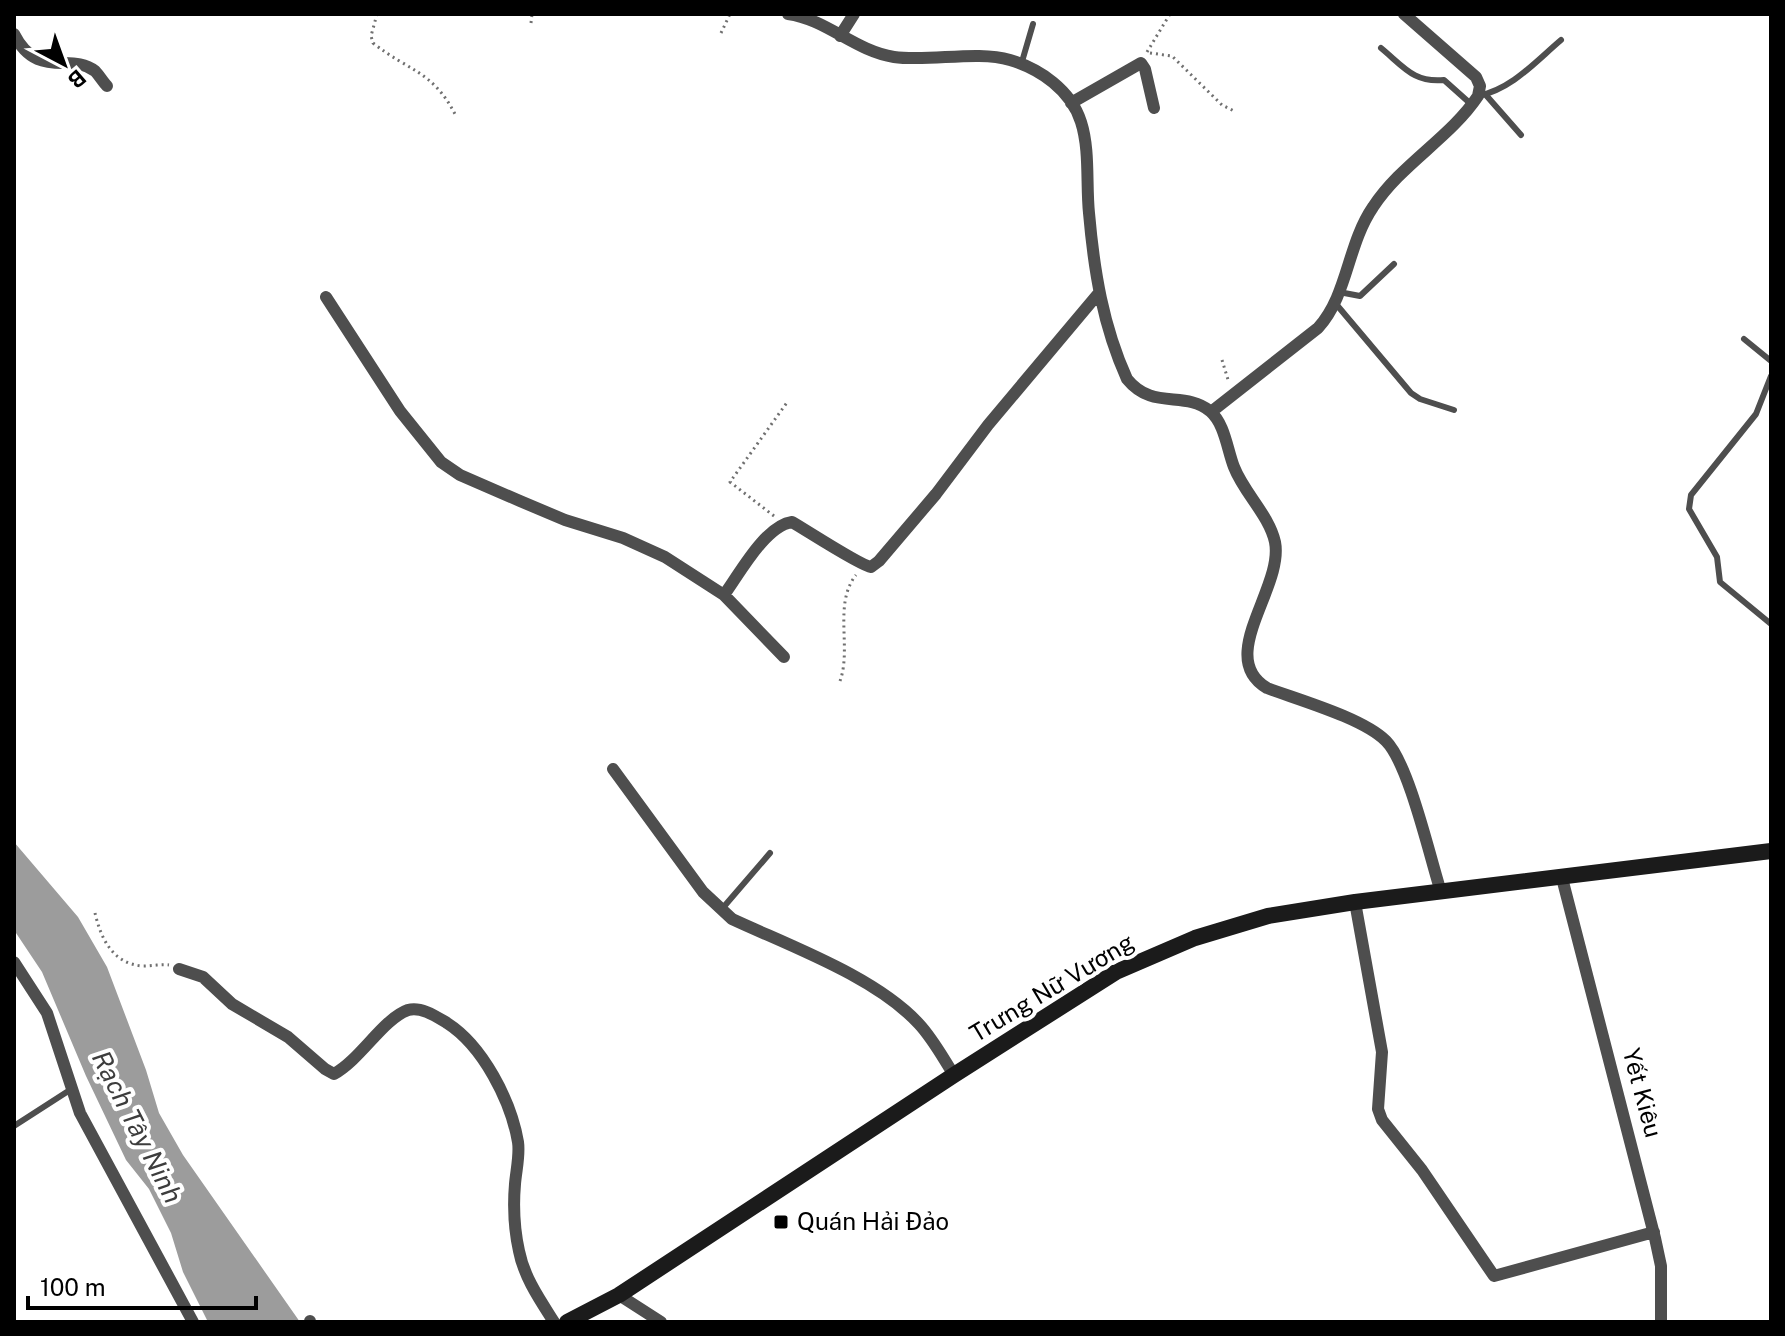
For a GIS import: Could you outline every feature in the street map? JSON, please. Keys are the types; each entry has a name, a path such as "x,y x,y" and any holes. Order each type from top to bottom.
{"main road":[{"name":"Trưng Nữ Vương","path":"567,1322 619,1295 1116,972 1195,938 1268,916 1355,902 1771,851"}],"street":[{"path":"788,14 810,20 866,49 896,57 1007,59 1036,70 1055,84 1071,103 1081,121 1084,142 1098,294 1127,379 1136,390 1150,397 1196,404 1211,412 1221,428 1239,478 1274,538 1277,554 1275,568 1249,641 1246,656 1248,670 1257,682 1267,688 1363,725 1386,741 1398,759 1412,796 1441,892"},
{"path":"840,36 854,14"},
{"path":"1211,412 1318,328 1337,298 1351,249 1373,206 1478,98 1480,86 1476,77 1404,14"},
{"path":"14,34 27,53 50,64 78,65 94,71 107,86"},
{"path":"1071,103 1141,63 1154,108"},
{"path":"724,595 763,541 783,523 792,522 841,549 863,566 871,567 897,543 988,425 1098,294"},
{"path":"326,297 400,411 441,462 460,475 531,506 623,538 665,557 724,595 784,657"},
{"path":"613,769 703,892 721,910 732,919 837,968 896,1003 920,1025 954,1075"},
{"name":"Yết Kiêu","path":"1562,878 1654,1232 1661,1266 1661,1322"},
{"path":"1355,902 1382,1052 1377,1098 1382,1120 1422,1170 1494,1276 1654,1232"},
{"path":"14,962 47,1013 80,1113 193,1322"},
{"path":"179,969 203,977 232,1004 288,1037 334,1074 410,1009 426,1011 449,1024 479,1051 501,1095 518,1144 514,1223 520,1256 532,1287 554,1322"},
{"path":"619,1295 661,1322"}],"lane":[{"path":"1021,65 1033,24"},
{"path":"1478,98 1507,86 1561,40"},
{"path":"1381,48 1416,77 1427,82 1444,80 1478,98 1521,135"},
{"path":"1337,298 1360,296 1394,264"},
{"path":"1337,298 1411,393 1454,410"},
{"path":"1744,339 1771,361"},
{"path":"1771,376 1756,414 1691,495 1689,509 1717,557 1720,582 1771,624"},
{"path":"721,910 770,853"},
{"path":"14,1126 73,1088"}],"path":[{"path":"377,14 371,36 373,43 430,79 445,95 455,114"},
{"path":"531,23 532,14"},
{"path":"721,33 730,14"},
{"path":"1170,14 1147,53 1172,56 1222,105 1234,111"},
{"path":"1222,360 1233,394"},
{"path":"783,523 735,489 730,482 788,401"},
{"path":"840,681 844,669 848,585 863,566"},
{"path":"95,913 99,932 110,951 124,962 144,966 158,963 179,969"}],"water":[{"name":"Rạch Tây Ninh","path":"14,842 78,917 107,967 159,1113 183,1155 300,1322 208,1322 183,1272 171,1233 149,1189 126,1160 86,1076 42,972 14,930"}],"place":[{"name":"Quán Hải Đảo","path":"781,1222"}]}
